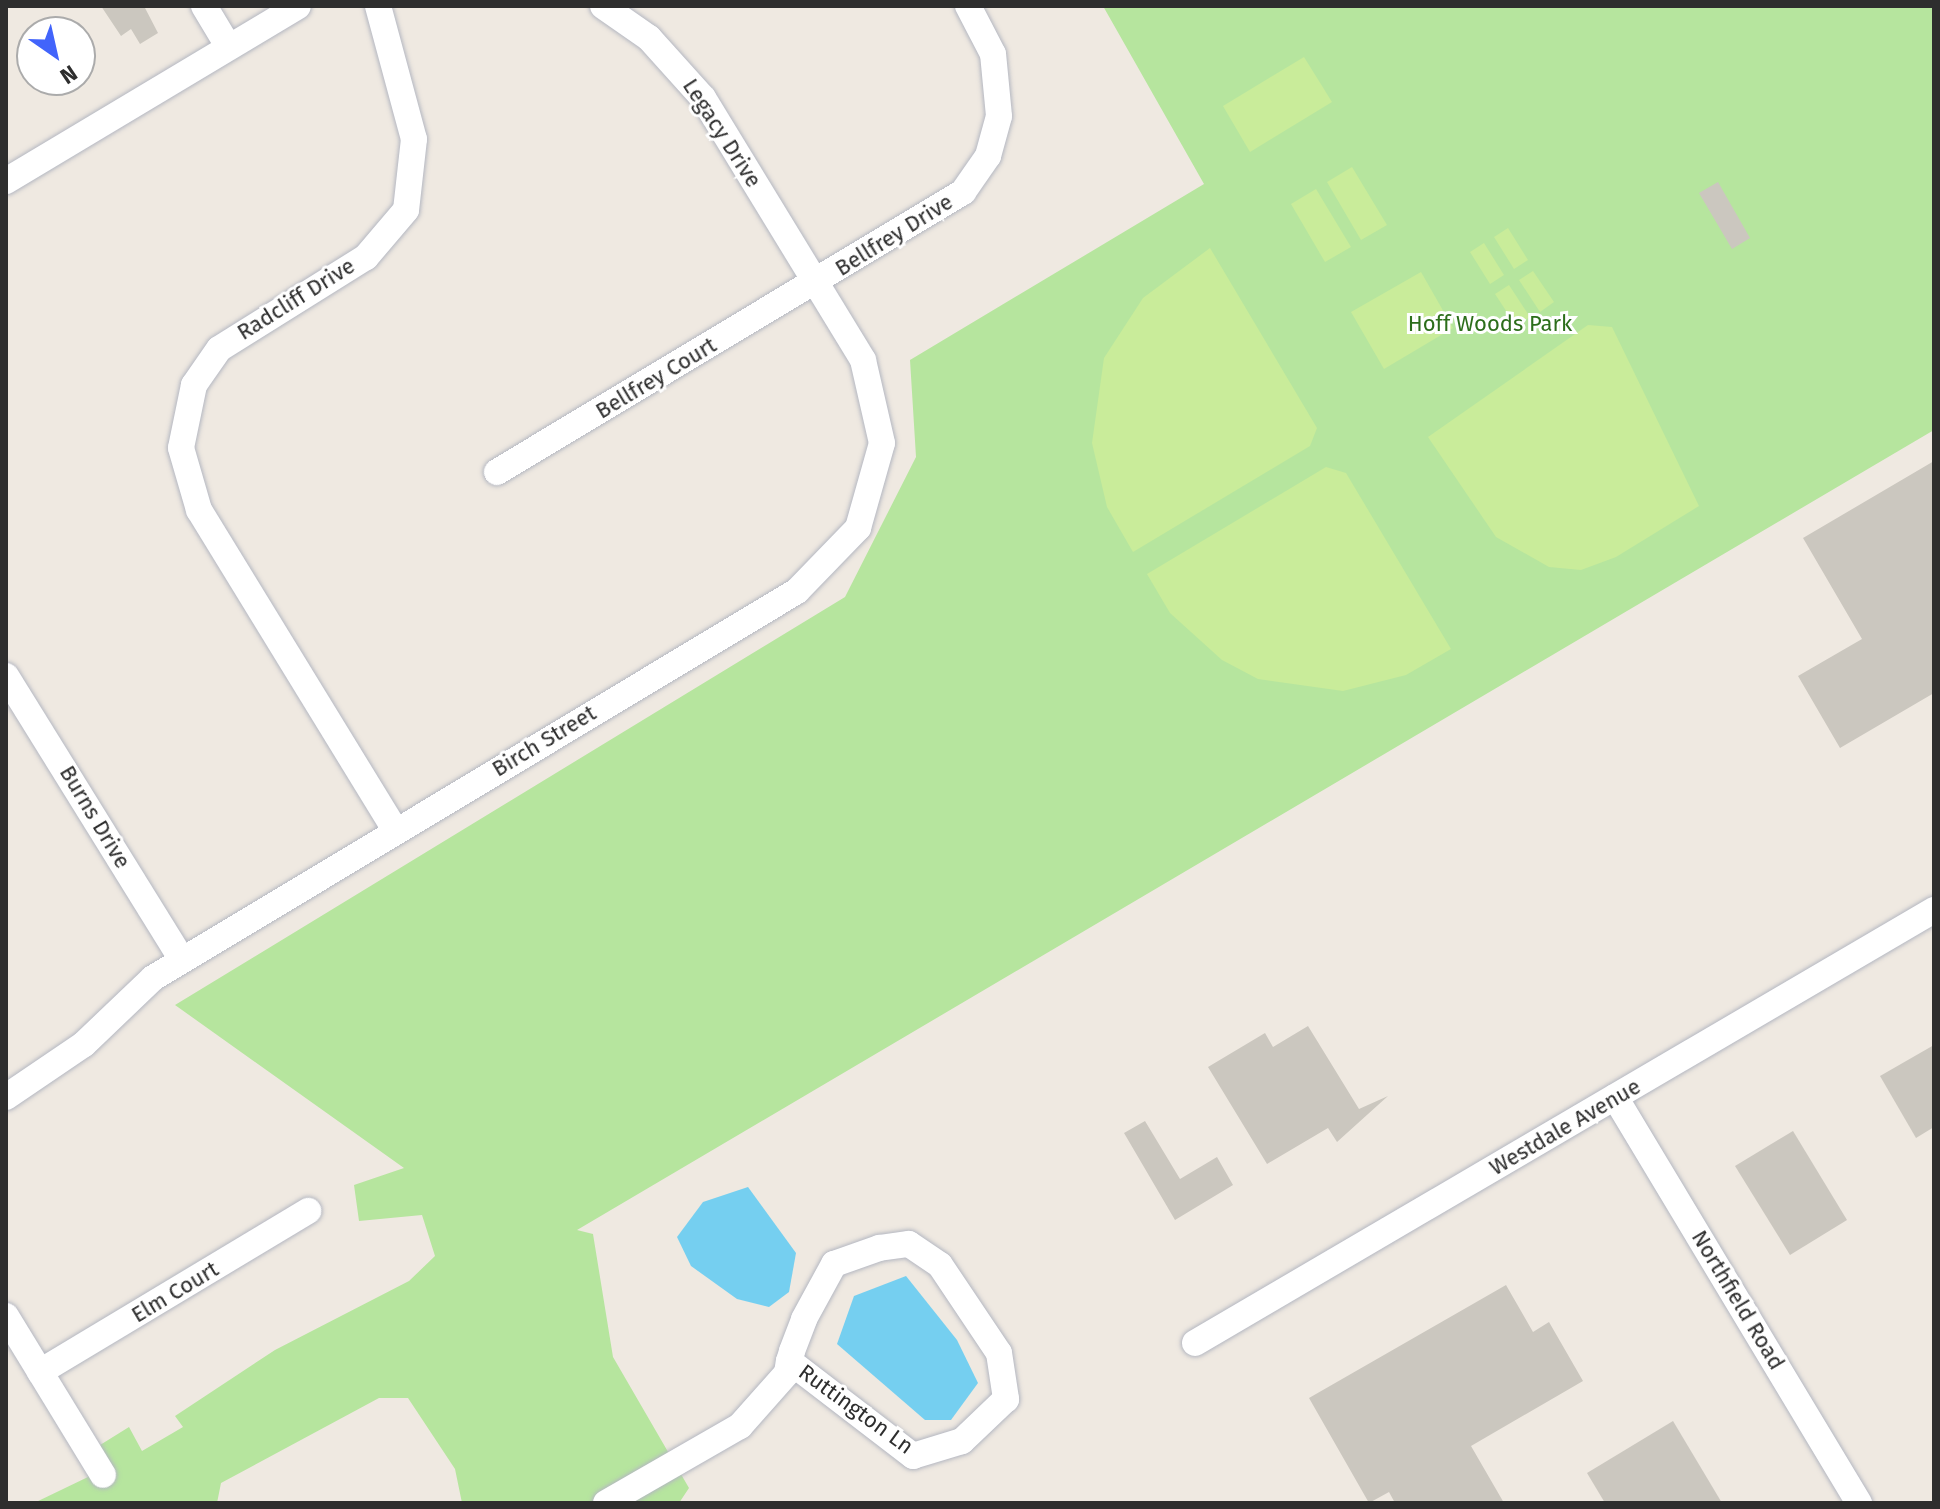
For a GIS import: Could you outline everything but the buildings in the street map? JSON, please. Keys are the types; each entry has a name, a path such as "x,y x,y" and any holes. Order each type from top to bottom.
{"street":[{"path":"204,6 228,46"},
{"path":"6,181 298,6"},
{"name":"Radcliff Drive","path":"378,6 414,139 406,210 366,257 219,349 194,385 181,448 199,510 395,830"},
{"name":"Legacy Drive","path":"603,6 649,38 703,98 815,284"},
{"name":"Bellfrey Drive","path":"815,284 963,192 988,156 999,116 998,74 968,6"},
{"name":"Birch Street","path":"6,1097 51,1070 134,992 182,960 797,591 841,554 878,477 880,416 863,360 815,284"},
{"name":"Bellfrey Court","path":"497,472 815,284"},
{"name":"Burns Drive","path":"6,676 182,960"},
{"name":"Westdale Avenue","path":"1195,1343 1934,910"},
{"name":"Northfield Road","path":"1615,1097 1859,1503"},
{"name":"Elm Court","path":"40,1372 308,1211"},
{"name":"Ruttington Ln","path":"606,1503 740,1426 789,1361 834,1264 909,1244 940,1265 992,1340 1006,1399 962,1441 913,1456 789,1361"},
{"path":"6,1316 103,1475"}],"green space":[{"name":"Hoff Woods Park","path":"1103,6 1934,6 1934,430 577,1230 593,1234 613,1357 689,1488 679,1503 622,1503 615,1490 591,1503 462,1503 455,1469 408,1398 379,1398 221,1483 217,1503 34,1503 88,1477 84,1455 129,1427 142,1451 183,1427 175,1416 275,1350 409,1281 435,1256 422,1215 359,1221 354,1185 404,1168 175,1005 845,597 916,457 910,360 1204,184"},
{"path":"1304,57 1332,102 1250,152 1223,106"},
{"path":"1352,167 1387,225 1361,240 1327,182"},
{"path":"1316,189 1351,247 1325,262 1291,204"},
{"path":"1508,228 1528,260 1514,269 1494,237"},
{"path":"1484,243 1504,275 1490,284 1470,252"},
{"path":"1210,248 1317,428 1310,446 1133,552 1107,507 1092,443 1104,358 1143,298"},
{"path":"1533,271 1554,302 1540,312 1519,280"},
{"path":"1421,272 1453,328 1384,369 1351,312"},
{"path":"1509,285 1530,317 1516,326 1495,294"},
{"path":"1588,325 1612,327 1699,506 1616,557 1581,570 1549,567 1496,537 1428,437"},
{"path":"1326,467 1346,473 1451,649 1406,675 1343,691 1258,679 1222,660 1170,613 1147,574"}],"water":[{"path":"748,1187 796,1253 789,1292 769,1307 737,1299 691,1266 677,1237 703,1202"},
{"path":"906,1276 957,1340 978,1383 951,1420 925,1420 837,1344 854,1296"}]}
